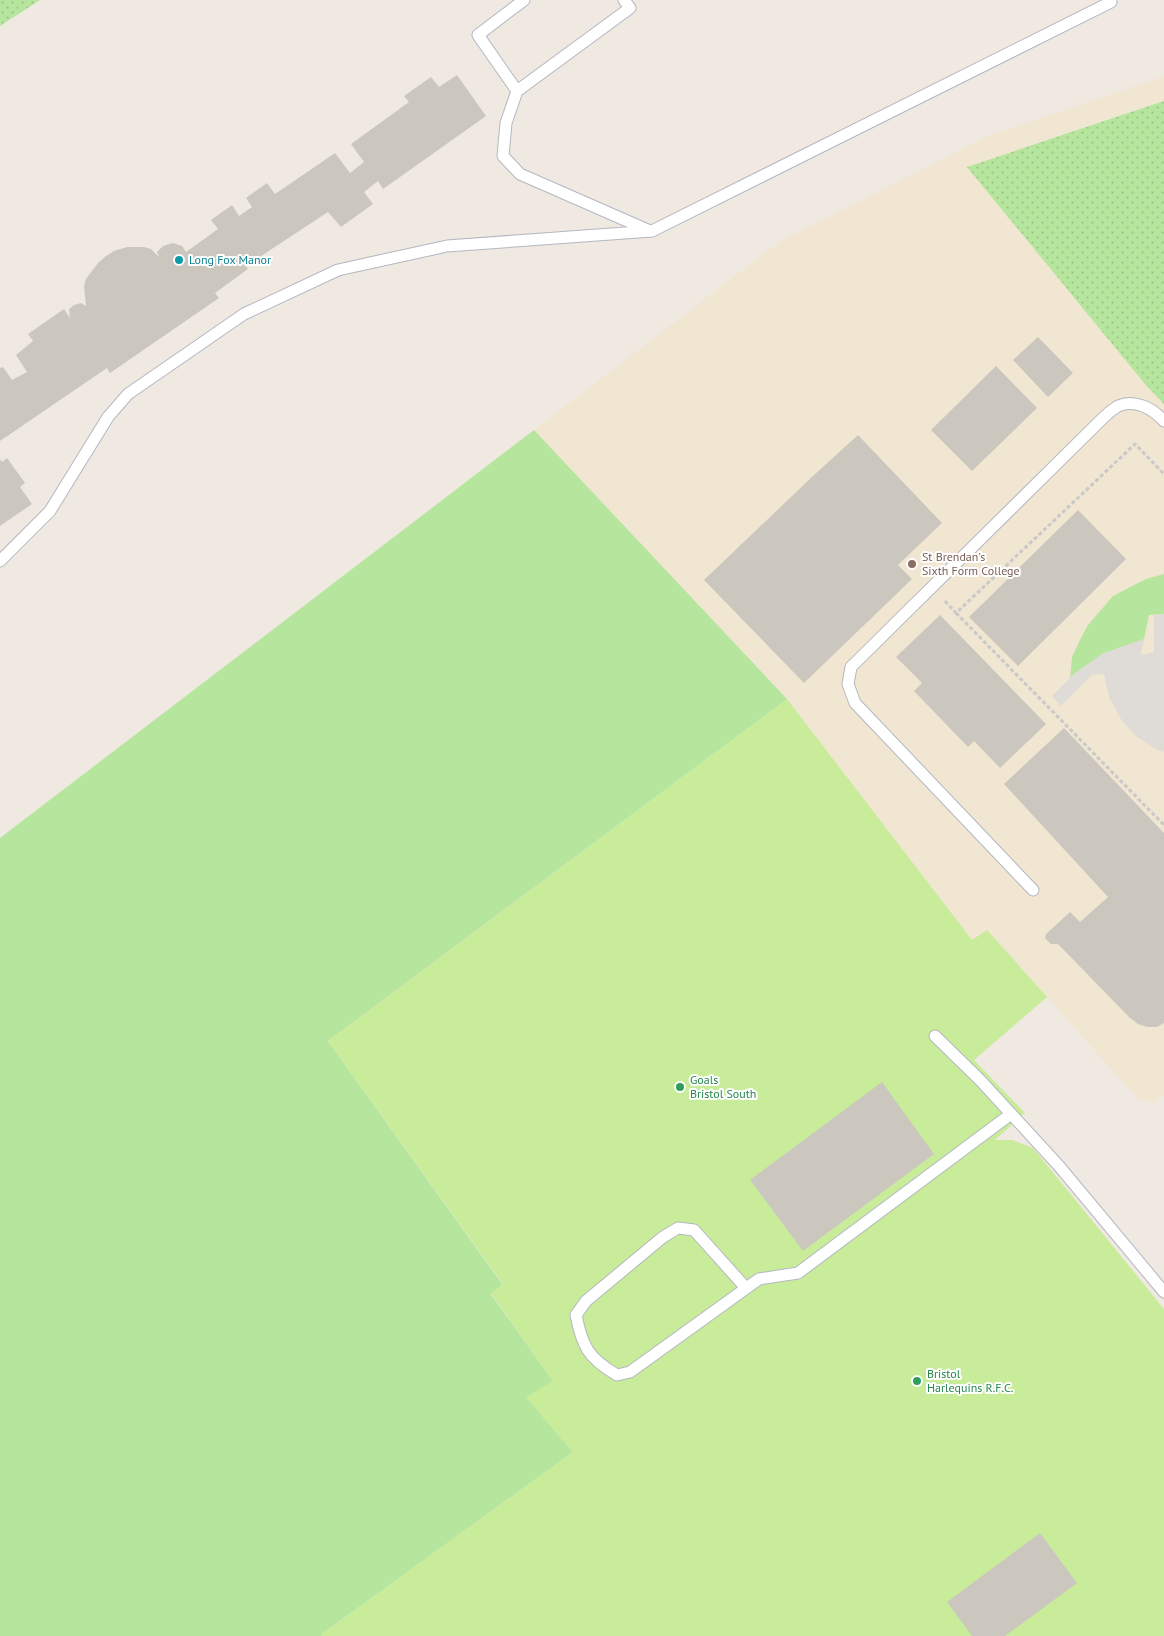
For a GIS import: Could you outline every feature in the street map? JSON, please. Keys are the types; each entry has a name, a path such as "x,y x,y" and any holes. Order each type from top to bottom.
{"lane":[{"path":"517,91 478,35 524,0"},
{"path":"624,0 630,8 517,91 506,123 503,156 520,174 652,232"},
{"path":"0,561 50,512 108,417 128,394 244,314 338,270 447,246 652,232 1112,0"},
{"path":"1033,890 855,703 848,684 851,667 1102,418 1117,406 1132,402 1154,411 1164,420"},
{"path":"935,1036 980,1080 1059,1166 1164,1292"},
{"path":"746,1288 694,1230 678,1228 663,1237 586,1301 576,1315 581,1338 592,1357 604,1368 617,1375 630,1372 759,1279 798,1273 1010,1114"}],"path":[{"path":"956,613 1135,444 1164,474"},
{"path":"932,587 1164,825"}],"shaded area":[{"name":"St Brendan's Sixth Form College","path":"1164,76 1164,1094 1154,1103 1138,1099 987,930 972,940 787,699 534,430 778,243 988,136"},
{"path":"1164,614 1164,752 1137,737 1122,721 1109,697 1104,674 1092,675 1061,706 1052,696 1075,673 1102,654 1144,639 1141,655 1154,652 1154,615"}],"green space":[{"path":"0,0 40,0 0,26"},
{"path":"1164,101 1164,404 1145,384 967,167"},
{"path":"534,430 787,699 328,1041 503,1285 491,1294 553,1381 527,1398 573,1452 321,1636 0,1636 0,838"},
{"path":"1164,574 1164,614 1149,615 1144,639 1102,654 1070,679 1072,657 1080,640 1088,625 1113,596 1146,579"},
{"path":"787,699 972,940 987,930 1047,997 974,1060 1025,1113 995,1140 1012,1140 1033,1148 1164,1309 1164,1636 321,1636 573,1452 526,1397 553,1381 491,1293 503,1284 328,1041"}],"building":[{"name":"Long Fox Manor","path":"457,75 486,116 383,189 378,181 364,192 373,204 341,227 328,212 246,266 248,269 215,293 219,298 110,373 107,368 0,441 0,368 3,367 12,380 27,372 16,355 33,341 28,334 64,309 70,318 69,309 74,305 81,303 86,306 84,286 86,279 106,256 127,247 144,247 151,249 159,257 157,252 163,246 173,243 182,246 186,252 218,229 211,220 232,205 239,216 252,207 246,198 267,183 275,194 335,153 350,173 364,162 351,144 409,102 404,96 431,77 439,87"},
{"path":"1038,337 1073,373 1048,397 1013,360"},
{"path":"996,366 1037,408 972,471 931,430"},
{"path":"858,435 942,523 898,565 912,579 804,683 704,580"},
{"path":"7,458 25,483 20,487 32,504 0,526 0,459 2,462"},
{"path":"1078,510 1126,559 1018,666 969,617"},
{"path":"940,615 1046,724 1000,768 974,741 968,747 914,691 922,683 896,657"},
{"path":"1064,728 1164,833 1164,1023 1157,1027 1147,1027 1138,1024 1129,1017 1058,944 1051,944 1045,938 1046,934 1070,912 1080,922 1108,897 1004,784"},
{"path":"882,1082 934,1154 803,1251 750,1180"},
{"path":"1040,1533 1077,1583 1005,1636 972,1636 947,1602"}],"place":[{"name":"Long Fox Manor","path":"179,260"},
{"name":"St Brendan's Sixth Form College","path":"912,564"},
{"name":"Goals Bristol South","path":"680,1087"},
{"name":"Bristol Harlequins R.F.C.","path":"917,1381"}]}
